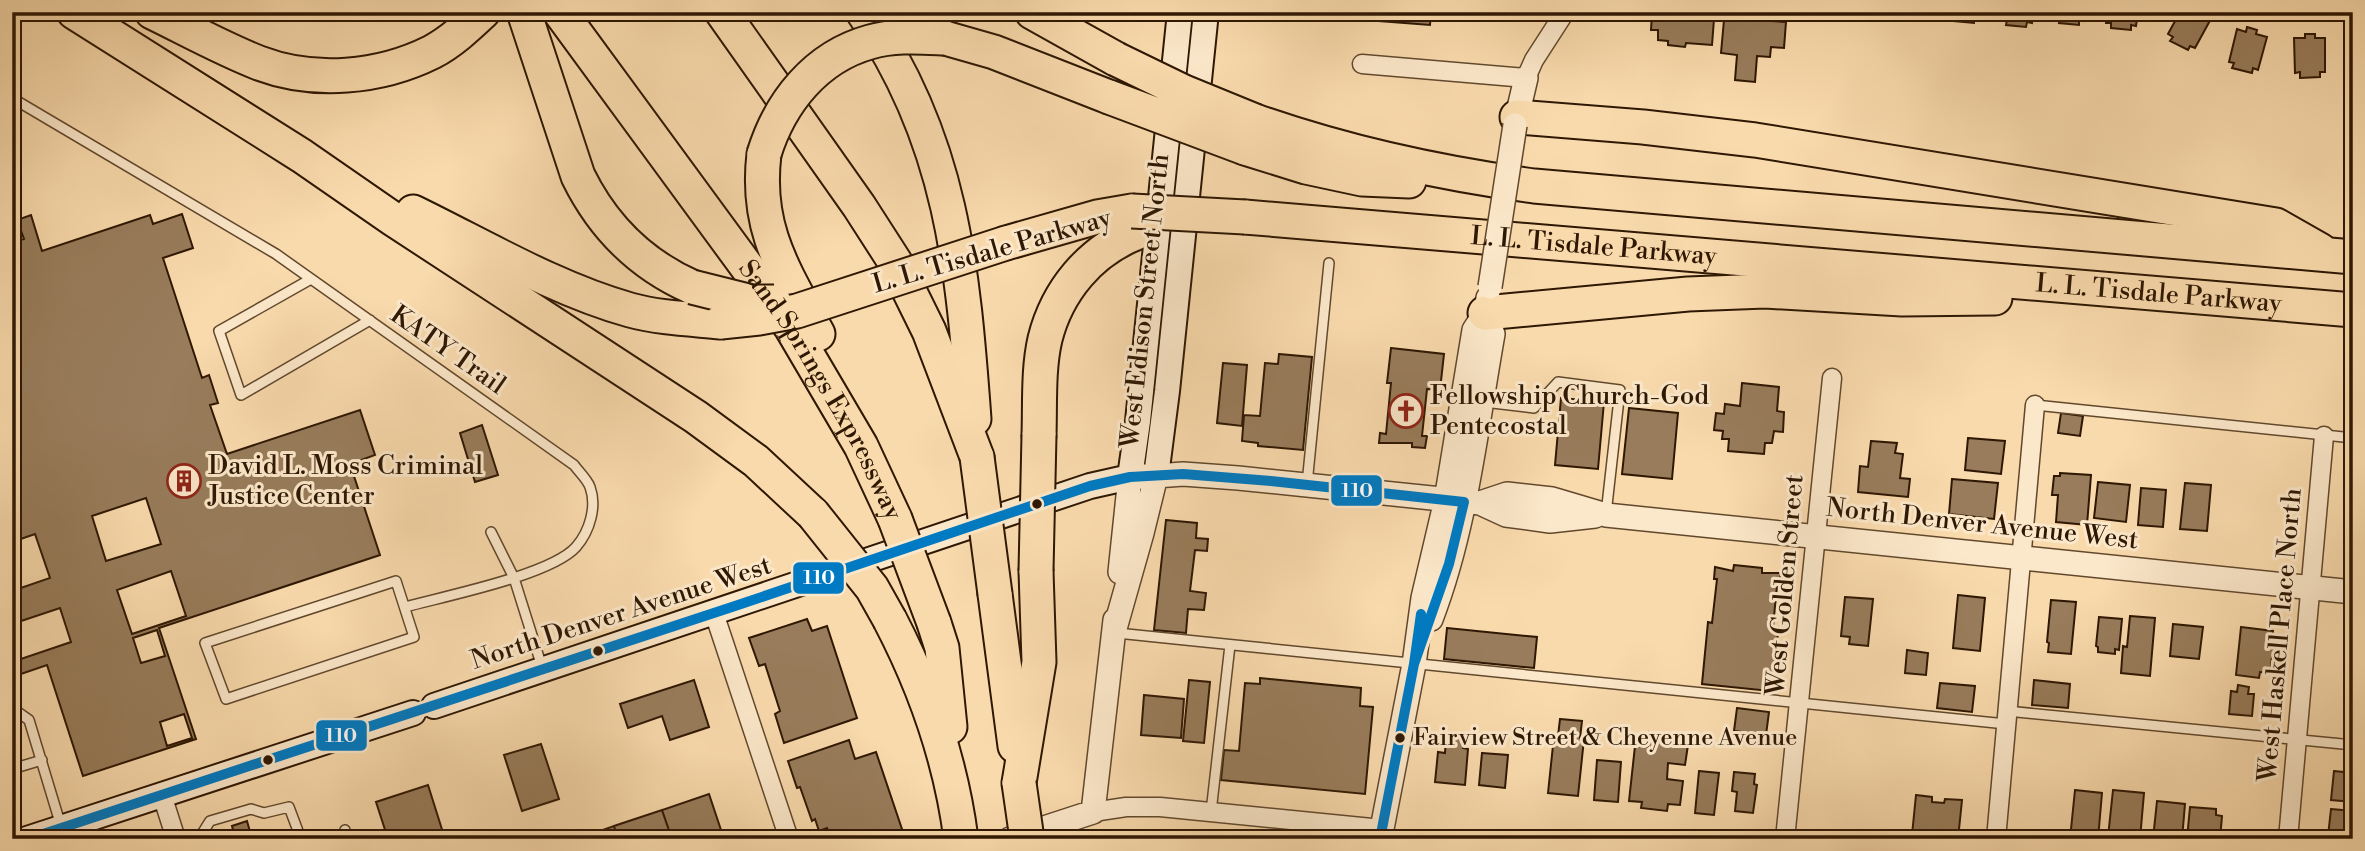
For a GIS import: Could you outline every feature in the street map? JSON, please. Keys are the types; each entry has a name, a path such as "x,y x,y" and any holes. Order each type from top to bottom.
{"highway":[{"path":"74,12 302,156 726,438 756,461 813,514 872,588 890,620 909,656 936,723 960,830"},
{"path":"152,12 260,63 285,70 328,76 381,70 432,51 459,34 482,12"},
{"name":"Sand Springs Expressway","path":"560,12 790,327 861,446 895,519 942,649 960,830"},
{"path":"722,12 859,206 895,262 929,331 977,457"},
{"path":"863,12 889,50 905,81 932,144 951,215 966,312 977,457 1027,839"},
{"path":"1032,12 1116,59 1184,92 1250,134"},
{"path":"524,13 578,176 608,225 633,252 659,271 692,287 752,302 785,302 846,293"},
{"path":"895,519 867,426 773,245 766,224 761,194 764,154 773,128 791,96 802,83 828,62 871,41 897,37 945,38 1003,55 1110,97 1250,134"},
{"path":"1516,121 1643,127 1755,140 2276,225 2341,256"},
{"name":"L. L. Tisdale Parkway","path":"1250,134 1306,167 1363,179 1534,186 2341,256"},
{"path":"302,156 593,298 631,310 720,322 797,311 846,293"},
{"name":"L. L. Tisdale Parkway","path":"846,293 1006,243 1097,217 1132,211 1245,217 2353,310"},
{"path":"1019,783 1039,662 1036,571 1039,435 1042,360 1051,319 1063,294 1091,260 1121,239 1164,225 1245,217"},
{"path":"1488,300 1765,291 1902,299 2218,298"}],"main road":[{"name":"West Edison Street North","path":"1130,477 1180,12"},
{"name":"West Edison Street North","path":"1156,476 1206,12"},
{"name":"North Denver Avenue West","path":"27,839 423,710 1090,486 1130,477 1156,476"}],"street":[{"path":"1463,502 1475,330 1488,300 1516,121 1526,78 1534,60 1565,12"},
{"path":"1362,64 1526,78"},
{"path":"1010,839 1093,812 1146,807 1211,812 1381,834 1414,664 1441,591 1458,534 1493,334 1488,300"},
{"name":"West Golden Street","path":"1785,839 1832,378"},
{"path":"1996,839 2035,405"},
{"name":"West Haskell Place North","path":"2288,839 2324,436"},
{"name":"North Denver Avenue West","path":"1156,476 1183,474 1307,484 1463,502 1506,515 1550,521 1606,515 2353,592"},
{"name":"West Edison Street North","path":"1114,632 1156,476"},
{"name":"West Edison Street North","path":"1093,812 1130,477"},
{"path":"715,613 789,839"},
{"path":"162,795 176,839"}],"lane":[{"name":"KATY Trail","path":"12,98 276,254 574,465 589,485 594,506 589,525 576,547 554,561 514,578"},
{"path":"1307,484 1329,263"},
{"path":"311,279 219,331 242,395 370,320"},
{"path":"1481,401 1534,408 1558,382 1620,390 1606,515"},
{"path":"2035,405 2353,438"},
{"path":"491,532 514,578 543,670"},
{"path":"405,607 514,578"},
{"path":"396,581 405,607 414,637 226,699 205,643 396,581"},
{"path":"1114,632 1800,704 2353,745"},
{"path":"1211,812 1230,645"},
{"path":"12,708 29,720 62,828"},
{"path":"12,769 41,760"},
{"path":"193,839 200,837 210,821 251,809 264,813 289,807 298,831"}],"building":[{"path":"1379,12 1431,12 1430,25 1379,21"},
{"path":"1773,12 1772,21 1786,22 1784,48 1771,47 1770,57 1757,56 1755,82 1735,80 1737,55 1721,53 1724,20 1714,19 1712,45 1668,45 1668,41 1658,40 1658,30 1651,30 1652,14"},
{"path":"1950,12 1980,12 1979,18 1974,17 1974,23 1954,21 1955,15 1949,15"},
{"path":"2003,12 2033,12 2032,23 2027,22 2026,27 2006,25 2007,20 2002,20"},
{"path":"2055,12 2085,12 2084,21 2079,20 2079,25 2059,23 2060,18 2054,18"},
{"path":"2107,12 2138,12 2136,26 2131,25 2131,30 2111,28 2111,23 2106,23"},
{"path":"2180,12 2208,12 2213,15 2195,48 2190,46 2188,50 2170,41 2173,37 2168,34"},
{"path":"2247,27 2257,30 2256,34 2267,37 2258,70 2253,68 2252,73 2232,68 2234,63 2229,62 2237,29 2246,32"},
{"path":"2305,34 2325,38 2325,72 2320,72 2320,77 2300,78 2300,72 2295,73 2294,38 2305,38"},
{"name":"David L. Moss Criminal Justice Center","path":"182,214 193,248 163,258 202,378 209,375 218,403 210,405 227,454 360,410 375,455 350,464 380,555 159,628 196,739 83,776 47,665 12,677 12,643 18,660 71,642 60,608 12,624 12,591 50,578 35,534 12,542 12,243 24,239 17,220 31,215 42,251 150,215 153,224","holes":["146,498 161,544 106,561 92,516","171,571 186,616 132,634 117,590","157,630 165,656 141,663 133,638","184,714 192,738 167,746 160,722"]},
{"name":"Fellowship Church-God Pentecostal","path":"1391,348 1444,354 1440,390 1427,389 1422,436 1427,436 1425,448 1412,447 1412,443 1379,443 1380,433 1386,434"},
{"path":"1279,354 1312,357 1303,450 1258,446 1258,443 1242,441 1244,415 1260,416 1265,363 1278,364"},
{"path":"1223,363 1247,365 1242,426 1217,423"},
{"path":"1742,383 1779,387 1777,411 1784,412 1783,432 1774,431 1772,443 1765,443 1764,454 1728,451 1729,439 1722,439 1723,431 1714,430 1716,413 1724,414 1725,404 1740,406"},
{"path":"1561,398 1604,402 1598,469 1555,465"},
{"path":"1629,408 1678,413 1672,479 1622,474"},
{"path":"2061,413 2083,416 2080,436 2058,433"},
{"path":"482,425 498,475 475,482 460,433"},
{"path":"1968,438 2005,441 2001,474 1965,470"},
{"path":"1871,441 1897,443 1895,453 1903,454 1900,478 1910,479 1908,497 1858,492 1860,466 1868,467"},
{"path":"2060,473 2091,475 2087,525 2056,522 2058,495 2052,495 2054,476 2060,476"},
{"path":"1952,479 1998,483 1994,519 1949,514"},
{"path":"2098,482 2130,485 2126,522 2094,518"},
{"path":"2185,483 2211,485 2207,531 2180,529"},
{"path":"2141,488 2166,490 2163,527 2138,525"},
{"path":"1166,520 1197,523 1196,538 1208,539 1207,551 1195,550 1190,591 1206,593 1204,610 1188,609 1186,633 1154,630"},
{"path":"1734,565 1762,568 1762,573 1781,573 1773,627 1779,627 1770,691 1702,684 1708,622 1712,623 1717,579 1714,579 1715,567 1733,571"},
{"path":"1958,595 1985,598 1980,651 1953,648"},
{"path":"1845,597 1873,599 1868,646 1849,644 1850,637 1841,636"},
{"path":"2051,600 2076,602 2071,654 2048,652"},
{"path":"2130,616 2155,618 2150,676 2121,673 2123,646 2127,647"},
{"path":"2099,617 2122,619 2119,650 2115,649 2115,654 2098,652 2096,646"},
{"path":"807,619 812,631 827,626 857,718 784,743 775,714 780,711 765,664 759,666 749,638"},
{"path":"2173,624 2203,627 2199,659 2170,656"},
{"path":"2241,627 2273,631 2272,647 2278,647 2277,657 2272,657 2270,673 2260,672 2259,678 2236,675"},
{"path":"1447,628 1537,637 1534,668 1444,659"},
{"path":"1907,650 1928,653 1926,675 1905,673"},
{"path":"1260,678 1361,688 1360,706 1373,707 1365,794 1221,780 1224,750 1239,751 1245,683 1260,684"},
{"path":"694,680 709,727 670,740 662,716 628,728 620,704"},
{"path":"1189,680 1210,682 1204,743 1183,741"},
{"path":"2034,680 2070,684 2068,708 2032,705"},
{"path":"1940,683 1975,686 1972,712 1937,708"},
{"path":"2238,685 2249,687 2248,694 2254,694 2252,716 2229,714 2231,691 2237,692"},
{"path":"1144,695 1184,699 1181,738 1141,735"},
{"path":"1737,708 1769,712 1766,735 1734,731"},
{"path":"1560,719 1582,721 1580,738 1584,739 1578,796 1548,793 1554,736 1558,736"},
{"path":"1649,732 1664,734 1663,742 1688,745 1685,765 1668,763 1667,779 1683,781 1680,805 1668,804 1667,811 1641,808 1642,802 1629,801 1635,746 1648,747"},
{"path":"1446,737 1464,739 1463,748 1468,749 1465,785 1435,782 1438,752 1445,753"},
{"path":"849,740 855,759 876,752 905,838 831,839 827,828 819,831 815,819 812,821 788,761"},
{"path":"541,744 559,799 522,811 504,755"},
{"path":"1482,753 1508,755 1505,788 1479,785"},
{"path":"1597,760 1621,762 1618,802 1594,800"},
{"path":"1699,771 1719,773 1714,815 1695,813"},
{"path":"2334,771 2353,773 2353,802 2331,800"},
{"path":"1734,772 1755,774 1754,784 1757,785 1753,813 1735,811 1737,792 1732,791"},
{"path":"428,785 445,839 388,839 376,802"},
{"path":"2075,790 2102,793 2098,839 2070,839"},
{"path":"2113,790 2144,793 2140,839 2108,837"},
{"path":"709,794 724,839 672,839 662,810"},
{"path":"1916,795 1932,797 1932,802 1944,803 1945,799 1962,800 1958,839 1920,839 1920,835 1912,835"},
{"path":"2157,801 2185,804 2182,839 2153,839"},
{"path":"2190,807 2216,809 2216,815 2222,816 2220,839 2187,839"},
{"path":"2331,809 2353,811 2353,839 2324,839 2324,835 2328,836"},
{"path":"662,810 672,839 618,839 614,826"},
{"path":"247,821 252,839 231,839 235,838 232,826"},
{"path":"614,826 618,839 577,839"}],"transit line":[{"name":"110","path":"28,839 1090,486 1130,477 1183,474 1464,502 1449,564 1414,664"},
{"name":"110","path":"1380,839 1421,614"}],"place":[{"name":"Fellowship Church-God Pentecostal","path":"1406,411"},
{"name":"David L. Moss Criminal Justice Center","path":"184,481"},
{"name":"Fairview Street & Cheyenne Avenue","path":"1400,738"}]}
